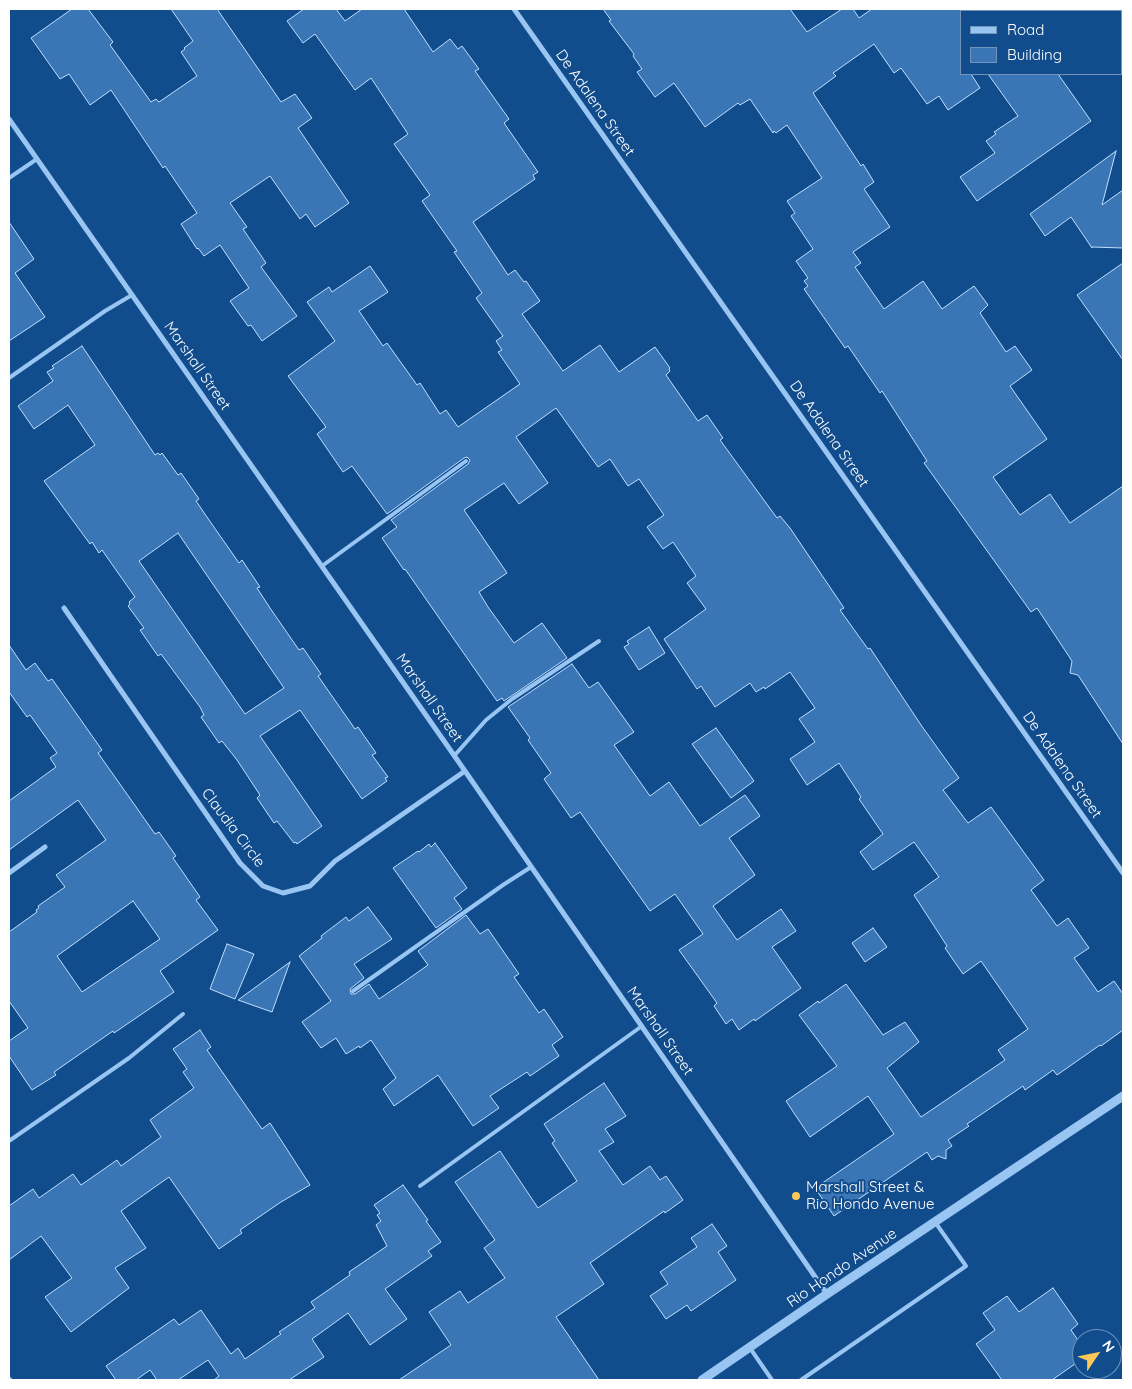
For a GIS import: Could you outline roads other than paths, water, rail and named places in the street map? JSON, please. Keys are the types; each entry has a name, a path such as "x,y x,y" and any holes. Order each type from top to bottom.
{"street":[{"name":"De Adalena Street","path":"514,9 1123,873"},
{"name":"Marshall Street","path":"9,119 465,771 827,1294"},
{"name":"Claudia Circle","path":"64,608 240,863 264,886 283,893 310,886 335,861 465,771"},
{"path":"9,873 45,847"},
{"name":"Rio Hondo Avenue","path":"702,1380 1123,1096"}],"lane":[{"path":"9,178 37,159"},
{"path":"9,378 105,311 132,295"},
{"path":"322,566 466,461"},
{"path":"454,756 486,720 599,641"},
{"path":"353,991 530,867"},
{"path":"9,1141 129,1058 183,1014"},
{"path":"420,1186 642,1026"},
{"path":"801,1380 966,1266 935,1222"},
{"path":"750,1348 772,1380"}],"place":[{"name":"Marshall Street & Rio Hondo Avenue","path":"796,1196"}]}
